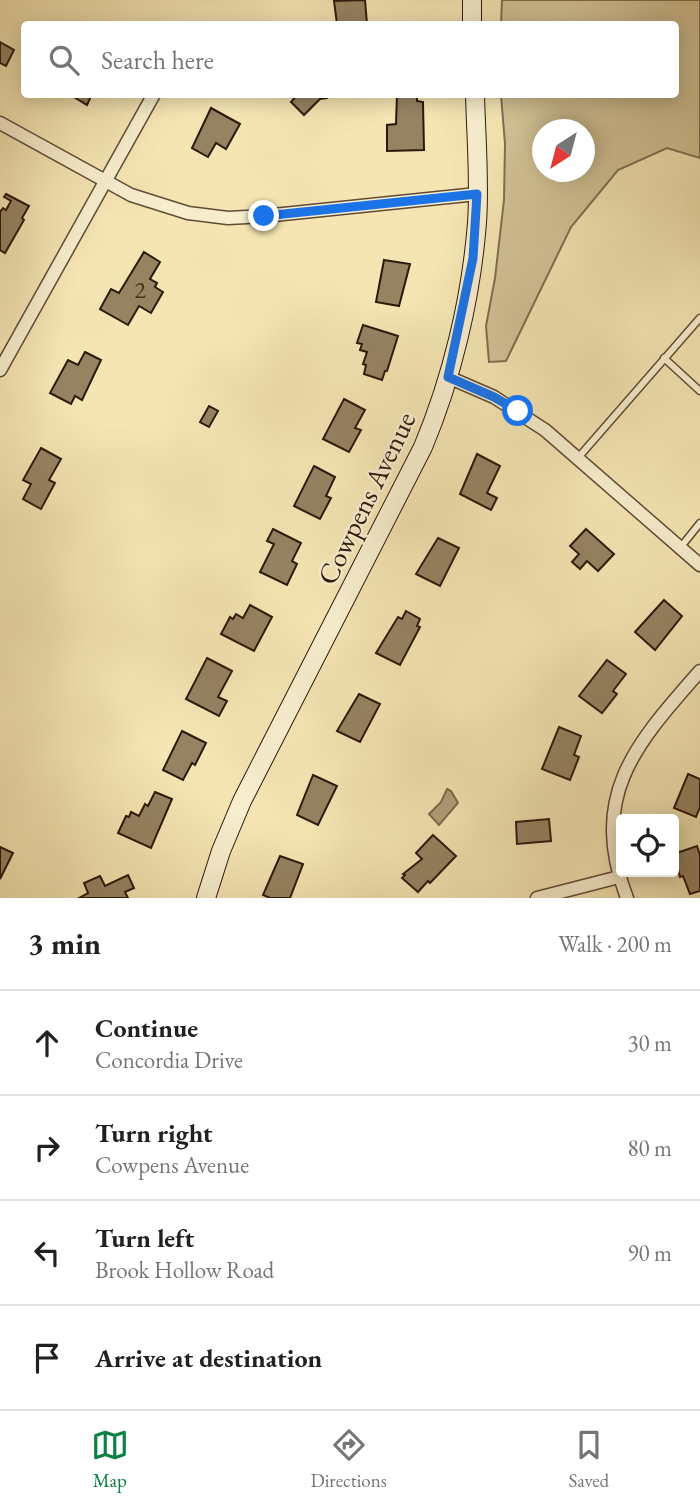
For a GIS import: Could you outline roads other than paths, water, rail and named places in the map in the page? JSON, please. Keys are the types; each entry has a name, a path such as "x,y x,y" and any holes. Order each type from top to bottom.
{"street":[{"path":"472,0 472,21"},
{"path":"0,370 152,98"},
{"name":"Cowpens Avenue","path":"206,898 233,820 423,447 448,377 473,258 477,194 475,98"},
{"path":"0,123 105,181 154,204 188,213 228,218 477,194"},
{"path":"448,377 494,397 545,430 700,565"},
{"path":"616,861 614,820 617,792 625,769 654,724 700,671"},
{"path":"537,898 619,877 627,898"}],"lane":[{"path":"577,459 700,318"},
{"path":"664,358 700,391"},
{"path":"680,548 700,523"}]}
